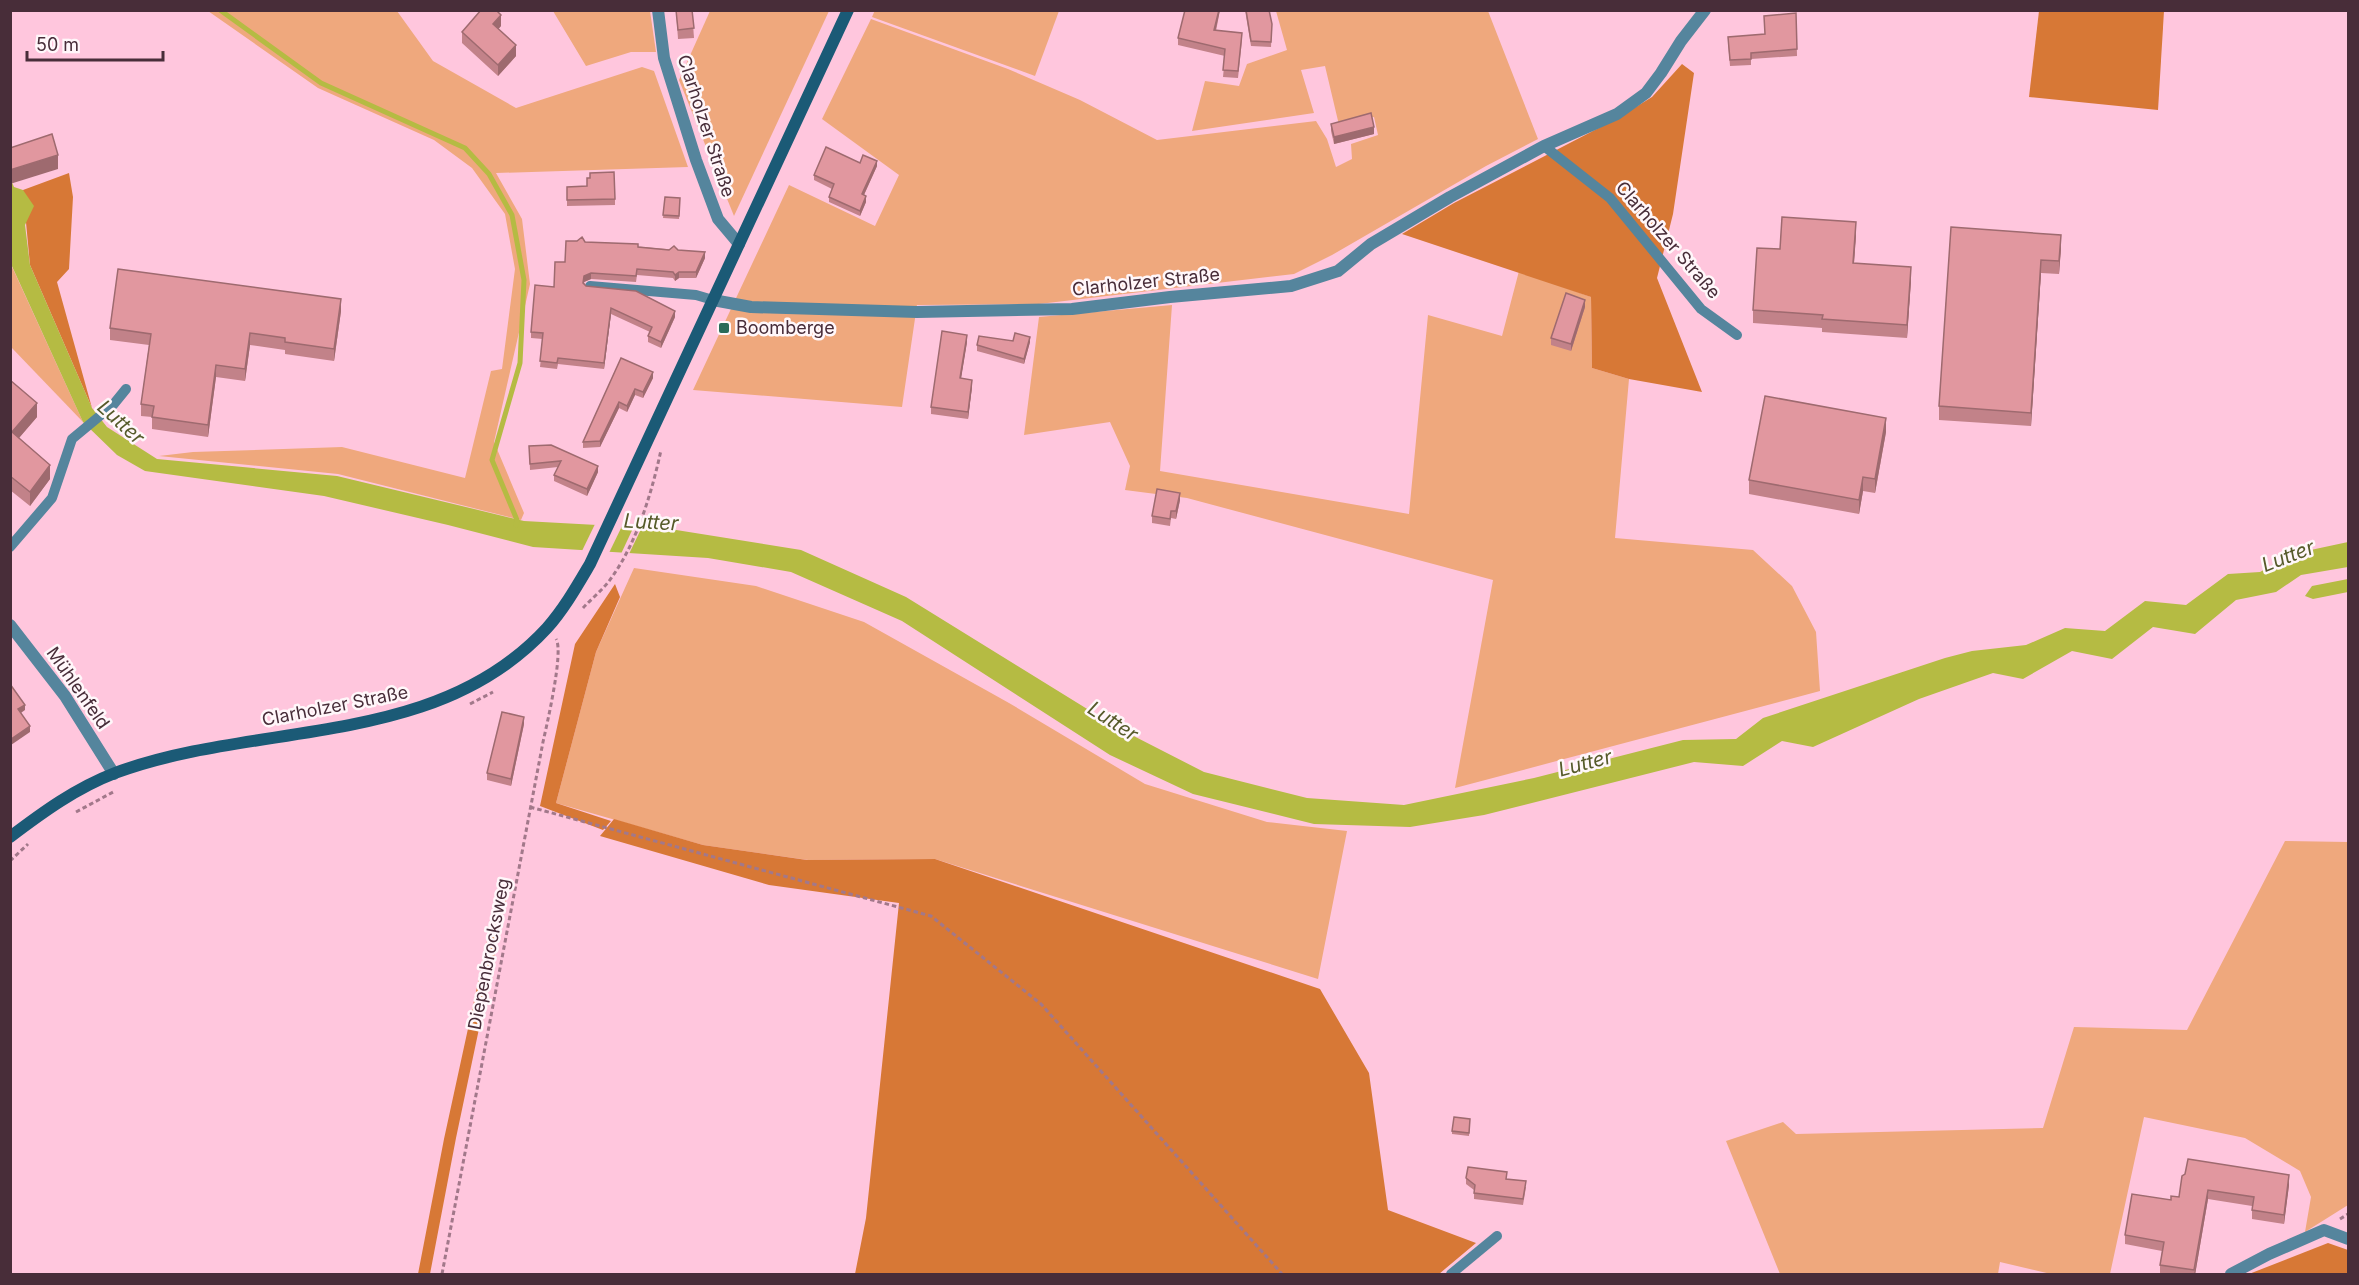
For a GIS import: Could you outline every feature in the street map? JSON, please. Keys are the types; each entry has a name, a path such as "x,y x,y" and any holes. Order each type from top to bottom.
{"street":[{"name":"Clarholzer Straße","path":"658,10 664,58 696,160 718,219 739,244"},
{"name":"Clarholzer Straße","path":"10,837 49,807 114,774 164,758 351,725 402,713 451,696 493,675 548,628 571,597 590,564 848,10"},
{"name":"Clarholzer Straße","path":"713,300 751,307 917,312 1060,309 1291,286 1338,271 1371,244 1450,197 1544,146 1617,114 1646,93 1705,10"},
{"name":"Mühlenfeld","path":"10,625 64,696 114,774"},
{"path":"2231,1275 2269,1254 2324,1230 2349,1239"}],"lane":[{"name":"Clarholzer Straße","path":"1544,146 1610,198 1701,309 1737,335"},
{"path":"590,286 696,295 713,300"},
{"path":"10,547 52,498 72,439 113,405 126,389"},
{"path":"1451,1275 1497,1236"}],"path":[{"path":"580,610 611,580 619,567 645,512 654,486 662,446"},
{"name":"Diepenbrocksweg","path":"442,1275 557,668 559,646 557,639 562,632"},
{"path":"69,815 121,788"},
{"path":"530,807 931,916 1041,1004 1282,1275"},
{"path":"10,861 30,843"}],"shaded area":[{"path":"875,10 1059,11 1035,76 872,17"},
{"path":"208,11 397,11 433,61 516,108 642,67 654,71 688,167 496,173 522,219 530,284 494,442 524,513 521,520 338,474 159,456 193,452 342,447 465,478 491,371 502,369 515,269 505,214 472,168 434,140 318,88"},
{"path":"553,11 650,11 656,52 631,52 586,66"},
{"path":"710,11 829,11 734,216 679,80"},
{"path":"1276,11 1488,11 1538,139 1294,274 1039,304 917,305 902,407 693,390 789,185 875,226 899,175 822,119 871,19 1008,69 1080,100 1157,140 1316,121 1327,139 1336,167 1352,159 1351,144 1378,135 1374,117 1339,125 1325,66 1301,70 1314,113 1192,131 1205,81 1239,86 1247,64 1287,50"},
{"path":"2039,11 2164,11 2158,110 2029,97"},
{"path":"1682,64 1694,73 1673,214 1657,278 1702,392 1629,379 1592,368 1591,297 1402,234 1454,203 1618,118 1652,97"},
{"path":"69,173 73,197 69,269 57,282 92,408 30,265 23,190"},
{"path":"10,178 14,187 23,190 34,206 25,225 30,265 92,408 107,427 157,459 337,476 524,521 670,529 801,550 906,597 1118,728 1204,772 1307,798 1404,805 1534,778 1683,740 1736,739 1763,718 1945,658 1972,651 2026,645 2065,628 2105,631 2145,601 2186,605 2228,574 2260,572 2292,554 2348,542 2348,567 2301,575 2276,592 2236,600 2195,634 2153,627 2112,659 2072,651 2023,679 1993,673 1919,699 1813,747 1782,741 1743,766 1694,762 1484,815 1410,827 1314,824 1193,794 1110,755 902,621 791,572 708,558 533,547 324,496 145,471 117,455 83,422 11,264"},
{"path":"10,264 13,269 83,422 11,347"},
{"path":"1519,271 1591,297 1592,368 1629,379 1615,538 1753,550 1792,586 1816,632 1820,691 1455,788 1493,580 1187,498 1125,490 1130,466 1110,422 1024,435 1039,317 1172,305 1160,471 1409,514 1428,315 1502,336"},
{"path":"634,568 756,586 864,622 1009,703 1145,784 1267,822 1347,831 1318,979 935,859 808,860 703,845 556,803 596,652"},
{"path":"2348,579 2348,592 2313,599 2305,596 2312,586"},
{"path":"615,584 620,597 596,652 556,803 611,821 603,830 540,806 575,644"},
{"path":"614,819 703,845 807,860 935,859 1320,989 1369,1073 1388,1210 1476,1243 1439,1274 855,1274 866,1218 899,903 769,885 600,836"},
{"path":"2285,841 2348,842 2348,1205 2305,1232 2311,1197 2300,1171 2245,1138 2144,1117 2110,1274 2051,1274 2000,1262 1998,1274 1780,1274 1726,1141 1783,1122 1796,1134 2043,1128 2074,1027 2187,1030"},
{"path":"499,886 508,891 430,1274 418,1274 444,1139"},
{"path":"2328,1243 2348,1250 2348,1274 2249,1274"}],"pier":[{"path":"596,522 623,524 608,555 581,553"},
{"path":"635,524 643,525 628,556 620,556"}],"building":[{"path":"481,10 496,10 501,15 493,24 516,45 498,65 462,32"},
{"path":"676,10 692,10 694,28 678,30"},
{"path":"1185,10 1219,10 1214,30 1242,33 1238,71 1223,70 1225,49 1178,38"},
{"path":"1246,10 1269,10 1272,24 1271,42 1251,41"},
{"path":"1796,13 1797,49 1751,53 1751,59 1730,60 1728,37 1765,34 1764,16"},
{"path":"1371,113 1374,127 1334,137 1331,124"},
{"path":"52,134 58,155 10,170 10,148"},
{"path":"826,147 860,163 863,155 877,161 862,194 866,196 860,211 829,197 834,184 814,175"},
{"path":"614,172 615,199 567,200 567,187 587,186 590,173"},
{"path":"665,197 680,198 679,216 663,215"},
{"path":"1782,217 1856,222 1853,263 1911,267 1907,325 1822,319 1823,315 1753,310 1757,248 1780,249"},
{"path":"1951,227 2061,235 2059,261 2041,260 2031,413 1939,406"},
{"path":"582,237 585,242 638,244 638,247 669,250 674,246 678,250 705,252 696,272 679,272 675,275 673,272 637,269 636,276 591,273 584,276 583,283 586,286 636,291 675,311 661,342 648,336 652,327 611,308 604,363 558,358 557,363 540,361 543,333 531,332 535,285 554,287 555,262 565,262 566,241 577,241"},
{"path":"118,269 341,299 334,349 285,342 285,338 250,333 245,369 216,365 208,425 152,417 154,406 141,404 151,334 110,328"},
{"path":"1566,293 1585,300 1571,344 1551,338"},
{"path":"942,331 967,335 960,378 972,380 968,412 931,407"},
{"path":"1015,333 1030,337 1024,359 977,345 979,336 1013,341"},
{"path":"621,358 653,372 643,392 635,389 627,406 619,402 600,441 583,442"},
{"path":"10,380 37,403 12,432 50,465 30,492 10,476"},
{"path":"1765,396 1886,418 1875,479 1863,477 1859,500 1749,480"},
{"path":"551,445 598,466 587,489 554,475 561,461 530,464 529,446"},
{"path":"1157,489 1180,493 1176,511 1171,511 1170,519 1152,516"},
{"path":"10,684 25,705 18,709 30,726 11,739"},
{"path":"502,712 524,717 511,779 487,773"},
{"path":"1454,1117 1470,1119 1469,1133 1452,1131"},
{"path":"2188,1159 2289,1175 2284,1215 2252,1210 2254,1197 2208,1190 2194,1270 2160,1265 2164,1242 2125,1235 2132,1194 2171,1200 2171,1196 2179,1197 2182,1176 2185,1174"},
{"path":"1468,1167 1507,1172 1506,1179 1526,1181 1523,1199 1474,1193 1475,1185 1466,1178"}],"waterway":[{"path":"220,10 321,83 465,148 489,174 512,215 524,280 520,363 492,460 517,520 516,525"}],"place":[{"name":"Boomberge","path":"724,328"}],"water label":[{"name":"Lutter","path":"121,422"},
{"name":"Lutter","path":"651,522"},
{"name":"Lutter","path":"2288,556"},
{"name":"Lutter","path":"1113,721"},
{"name":"Lutter","path":"1585,763"}]}
